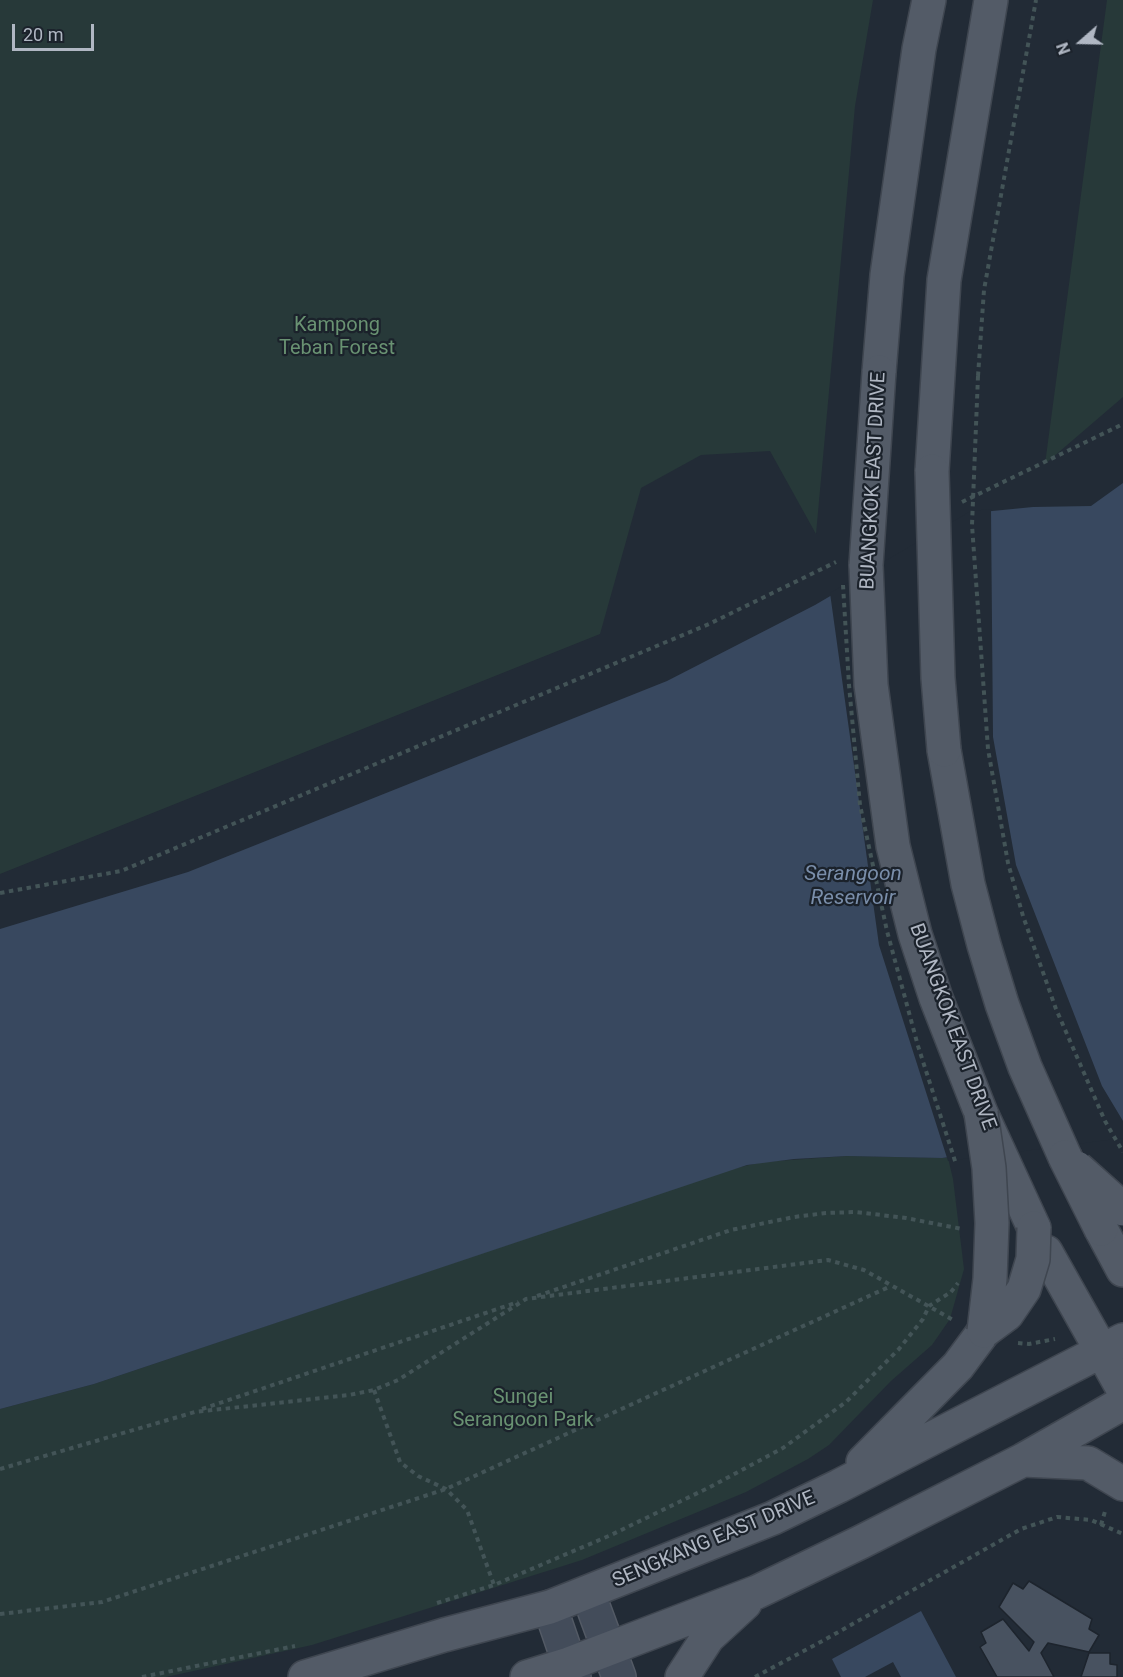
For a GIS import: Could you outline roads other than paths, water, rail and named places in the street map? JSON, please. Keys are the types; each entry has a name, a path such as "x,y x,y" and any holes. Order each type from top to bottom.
{"main road":[{"name":"BUANGKOK EAST DRIVE","path":"929,0 919,49 887,275 866,565 871,685 893,846 915,934 936,998 981,1113 1040,1240 1113,1346 1123,1389"},
{"path":"991,0 944,280 932,471 938,678 944,750 968,884 1002,1004 1025,1067 1065,1157 1112,1219 1123,1270"},
{"path":"981,1113 989,1168 992,1224 990,1279 984,1331"},
{"path":"839,1486 958,1366 984,1331 1007,1314 1024,1289 1040,1240"},
{"name":"SENGKANG EAST DRIVE","path":"305,1677 444,1635 550,1607 773,1518 1113,1346"},
{"path":"527,1677 614,1663 1023,1460 1123,1403"},
{"path":"1023,1460 1088,1463 1123,1484"},
{"path":"682,1677 708,1637 757,1592"},
{"path":"588,1593 614,1663"},
{"path":"550,1607 572,1670"}],"water":[{"name":"Serangoon Reservoir","path":"1123,483 1123,1135 942,1158 847,1156 747,1165 94,1384 0,1409 0,929 188,872 667,681 815,605 972,513 1033,507 1091,506"},
{"path":"921,1611 956,1677 901,1677 893,1662 865,1677 841,1677 832,1659"}],"park label":[{"name":"Kampong Teban Forest","path":"337,338"},
{"name":"Sungei Serangoon Park","path":"523,1410"}]}
